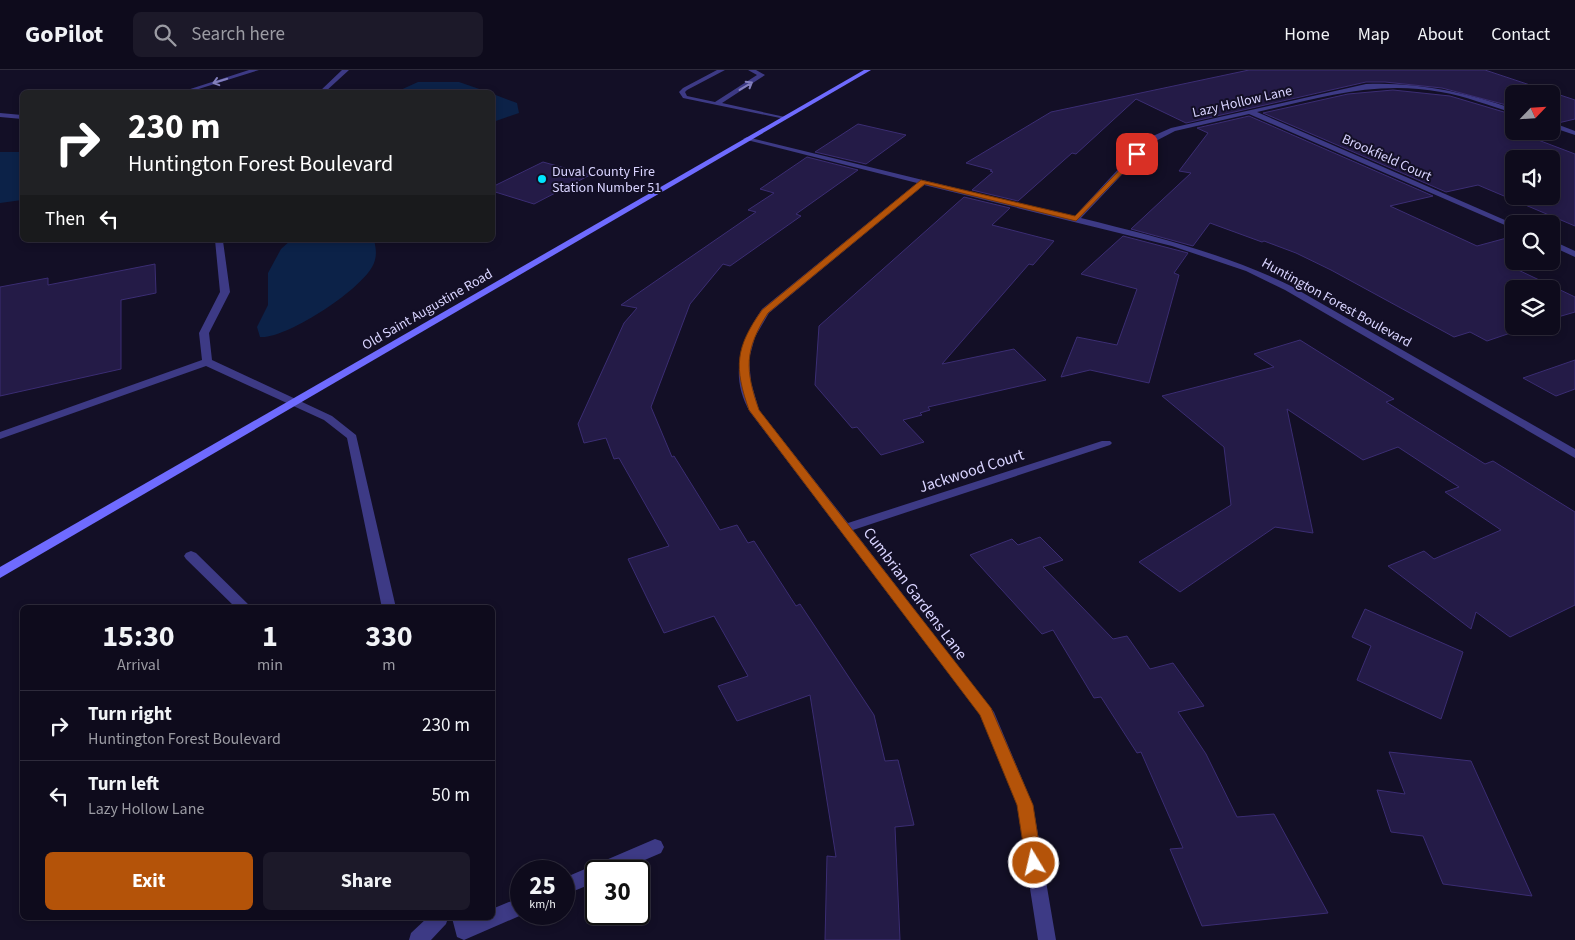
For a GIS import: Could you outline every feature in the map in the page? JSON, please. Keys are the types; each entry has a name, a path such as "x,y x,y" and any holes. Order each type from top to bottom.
{"main road":[{"name":"Old Saint Augustine Road","path":"0,573 868,70"}],"street":[{"path":"191,90 256,70"},
{"path":"324,90 346,70"},
{"path":"722,70 682,92 685,97 783,118"},
{"path":"716,104 760,78 761,73 751,70"},
{"name":"Lazy Hollow Lane","path":"1076,219 1149,141 1159,134 1366,86 1394,84 1448,90 1505,108"},
{"name":"Brookfield Court","path":"1250,112 1505,223"},
{"path":"0,115 20,117"},
{"path":"1560,127 1575,133"},
{"name":"Huntington Forest Boulevard","path":"747,139 1175,244 1249,269 1288,288 1575,454"},
{"name":"Cumbrian Gardens Lane","path":"924,181 765,312 750,334 746,351 745,383 754,410 986,712 1025,805 1047,940"},
{"path":"206,362 204,333 226,292 219,242"},
{"path":"1560,247 1575,254"},
{"path":"1,436 206,362 328,418 352,437 388,605"},
{"name":"Jackwood Court","path":"846,528 1106,442"},
{"path":"190,556 242,605"},
{"path":"625,860 655,847"},
{"path":"495,917 510,911"},
{"path":"418,940 437,920"},
{"path":"461,920 464,931 489,920"}],"water":[{"path":"418,82 459,82 482,90 400,90"},
{"path":"495,95 517,103 519,113 495,121"},
{"path":"0,152 20,152 20,200 0,203"},
{"path":"289,242 374,242 376,252 374,263 368,273 341,298 287,330 272,336 260,337 257,327 268,305 268,273 281,249"}],"building":[{"path":"1249,70 1485,70 1530,85 1505,85 1505,105 1442,88 1366,82 1186,123 1136,99 1076,154 1072,153 1018,201 972,190 993,172 990,171 992,170 966,163 1051,112"},
{"path":"1393,90 1450,96 1505,112 1505,140 1538,140 1575,154 1575,226 1560,220 1560,215 1549,215 1525,205 1560,205 1560,150 1505,150 1505,196 1478,185 1446,192 1263,113 1348,94"},
{"path":"1560,95 1575,100 1575,119 1560,123"},
{"path":"1249,116 1433,196 1390,206 1477,246 1505,238 1505,270 1518,270 1539,280 1505,280 1505,335 1487,341 1470,332 1454,337 1331,270 1296,253 1264,241 1262,242 1210,223 1193,246 1131,229 1191,173 1179,171 1208,133 1197,128"},
{"path":"858,124 906,135 866,164 815,152"},
{"path":"807,157 858,170 796,214 801,216 730,266 723,264 690,304 651,407 672,457 674,456 720,530 737,525 748,543 754,541 796,606 800,604 874,715 885,761 898,760 914,825 895,827 900,940 825,940 827,856 836,857 810,695 737,721 718,686 748,676 714,616 664,633 628,559 669,546 619,458 614,459 606,438 584,443 578,424 624,323 637,308 621,305 756,212 748,210 774,193 760,189"},
{"name":"Duval County Fire Station Number 51","path":"543,162 590,175 534,204 495,192 495,186"},
{"path":"964,197 1010,208 992,225 1054,241 1033,265 1029,264 942,364 1014,349 1046,380 928,407 930,410 920,413 922,415 903,420 924,442 881,455 857,427 852,428 815,385 819,326"},
{"path":"1123,236 1188,253 1174,273 1179,275 1149,383 1090,370 1061,377 1077,337 1117,345 1137,289 1081,274"},
{"path":"155,264 156,293 121,300 121,369 0,396 0,287 48,278 48,285"},
{"path":"1560,290 1575,297 1575,312 1560,316"},
{"path":"1300,340 1394,399 1386,402 1485,464 1493,461 1575,512 1575,605 1510,637 1476,612 1471,629 1388,566 1424,551 1434,559 1501,530 1445,492 1459,487 1398,447 1363,460 1287,409 1313,533 1275,527 1180,592 1139,562 1231,505 1224,447 1162,396 1274,367 1254,354"},
{"path":"1575,360 1575,389 1556,396 1523,378"},
{"path":"1040,537 1063,560 1043,567 1113,639 1127,636 1150,669 1173,663 1204,706 1178,712 1206,754 1237,817 1274,814 1328,913 1202,926 1170,849 1183,848 1141,752 1137,753 1101,697 1094,698 1053,630 1042,634 970,555 1012,539 1018,545"},
{"path":"1365,609 1463,652 1441,719 1357,680 1371,646 1352,637"},
{"path":"1389,752 1471,761 1532,896 1443,884 1423,836 1391,832 1377,790 1405,794"}],"place":[{"name":"Duval County Fire Station Number 51","path":"542,179"}],"route":[{"path":"1034,863 1025,805 986,712 754,410 745,383 744,360 750,334 765,312 924,181 1076,219 1137,154"}]}
